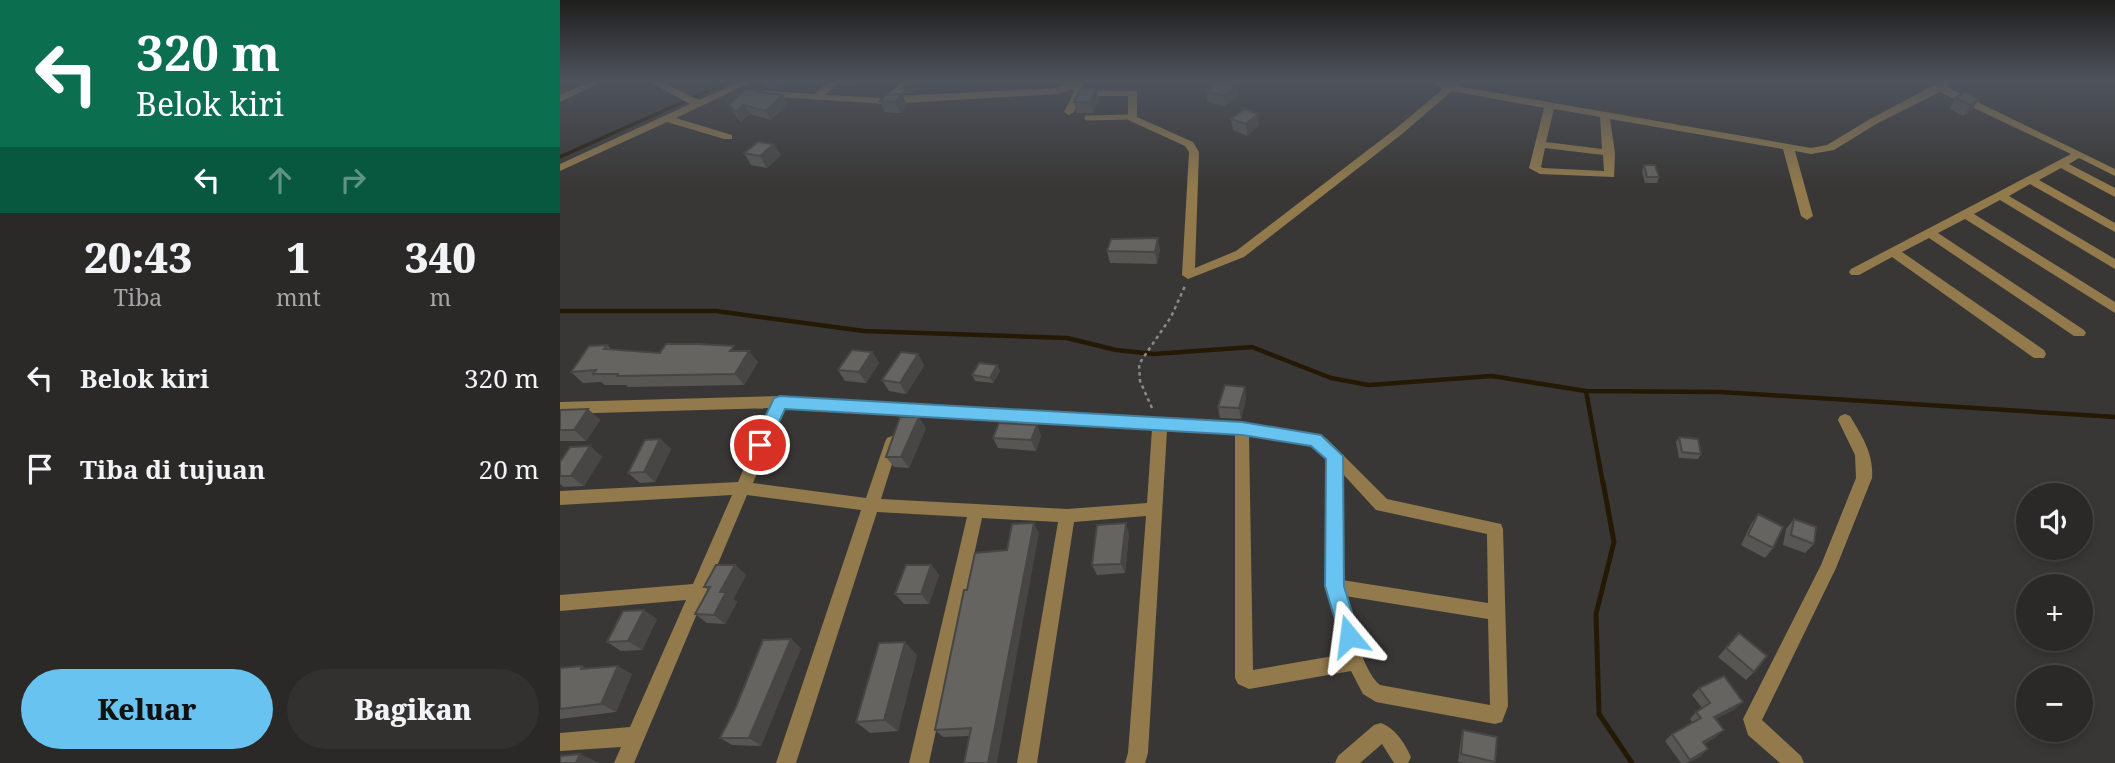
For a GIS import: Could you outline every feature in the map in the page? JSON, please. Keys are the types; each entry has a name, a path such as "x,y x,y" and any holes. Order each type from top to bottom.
{"street":[{"path":"560,168 671,117"},
{"path":"1130,117 1180,138 1189,144 1194,152 1187,280 1240,254 1416,117"},
{"path":"1547,117 1535,168 1540,172 1606,177 1612,174 1605,117"},
{"path":"1609,117 1811,151 1830,148 1882,117"},
{"path":"2007,117 2115,173"},
{"path":"667,119 727,136"},
{"path":"1540,144 1610,153"},
{"path":"1787,147 1807,216"},
{"path":"1855,272 2079,154"},
{"path":"2063,164 2115,193"},
{"path":"2031,180 2115,228"},
{"path":"2001,196 2115,265"},
{"path":"1966,214 2115,308"},
{"path":"1930,233 2079,333"},
{"path":"1893,252 2039,354"},
{"path":"560,408 780,402 1242,429 1310,438 1321,442 1382,505 1495,529 1499,706 1495,715 1376,693 1370,688 1356,661 1334,586 1334,456"},
{"path":"624,763 780,402"},
{"path":"786,763 903,409"},
{"path":"1794,763 1755,728 1752,719 1828,568 1864,478 1864,454 1845,420"},
{"path":"1135,763 1138,753 1160,424"},
{"path":"1242,429 1244,678 1249,680 1356,661"},
{"path":"560,498 741,488 871,505 1067,516 1154,509"},
{"path":"919,763 976,511"},
{"path":"1027,763 1067,516"},
{"path":"1334,586 1495,612"},
{"path":"560,603 698,592"},
{"path":"1345,763 1381,732 1387,735 1401,757"},
{"path":"560,742 636,736"}],"lane":[{"path":"1087,118 1130,117"}],"path":[{"path":"1160,424 1137,377 1138,363 1148,345 1166,326 1187,280"}],"building":[{"path":"1234,117 1255,117 1246,124 1231,119"},
{"path":"758,142 774,144 760,156 744,153"},
{"path":"1644,165 1655,165 1659,177 1647,177"},
{"path":"1158,238 1155,252 1107,251 1111,239"},
{"path":"666,344 734,346 730,351 749,351 735,374 617,376 618,374 593,374 596,370 571,372 589,346 607,345 604,349 660,353"},
{"path":"852,350 872,352 859,372 838,370"},
{"path":"901,352 918,354 900,383 882,380"},
{"path":"979,363 997,365 990,378 972,375"},
{"path":"1225,385 1245,387 1239,408 1218,407"},
{"path":"588,409 574,430 560,430 560,410"},
{"path":"900,417 919,417 901,457 886,457"},
{"path":"999,423 1037,425 1031,440 993,438"},
{"path":"1679,437 1698,439 1701,454 1682,452"},
{"path":"660,439 644,472 628,473 645,440"},
{"path":"590,446 571,476 560,476 560,462 570,447"},
{"path":"1758,514 1783,527 1773,548 1748,535"},
{"path":"1794,519 1816,527 1814,544 1791,535"},
{"path":"1034,523 988,763 964,763 971,728 935,730 964,590 967,590 975,553 1007,550 1012,524"},
{"path":"1126,523 1121,564 1092,565 1097,525"},
{"path":"716,565 735,565 720,592 726,592 714,615 695,614 710,587 704,587"},
{"path":"906,565 931,565 921,594 895,594"},
{"path":"644,610 628,641 607,642 623,611"},
{"path":"1739,633 1767,656 1754,672 1726,648"},
{"path":"791,639 749,738 720,738 763,640"},
{"path":"905,642 884,720 856,722 879,643"},
{"path":"582,666 581,669 618,666 601,704 560,709 560,668"},
{"path":"1724,676 1743,702 1714,717 1724,730 1703,742 1708,749 1690,760 1672,734 1701,718 1696,712 1710,703 1699,688"},
{"path":"1463,730 1497,737 1495,762 1461,754"},
{"path":"580,754 576,763 560,763 560,756"}],"waterway":[{"path":"560,157 650,117"},
{"path":"560,311 716,311 864,331 1067,338 1116,350 1154,354 1252,347 1331,378 1369,385 1492,376 1586,391"},
{"path":"1586,391 1721,392 2115,417"},
{"path":"1586,391 1603,484"},
{"path":"1603,482 1614,542 1596,614 1599,714 1632,763"}],"route":[{"path":"760,445 780,402 1242,429 1315,439 1334,456 1334,586 1349,636"}]}
